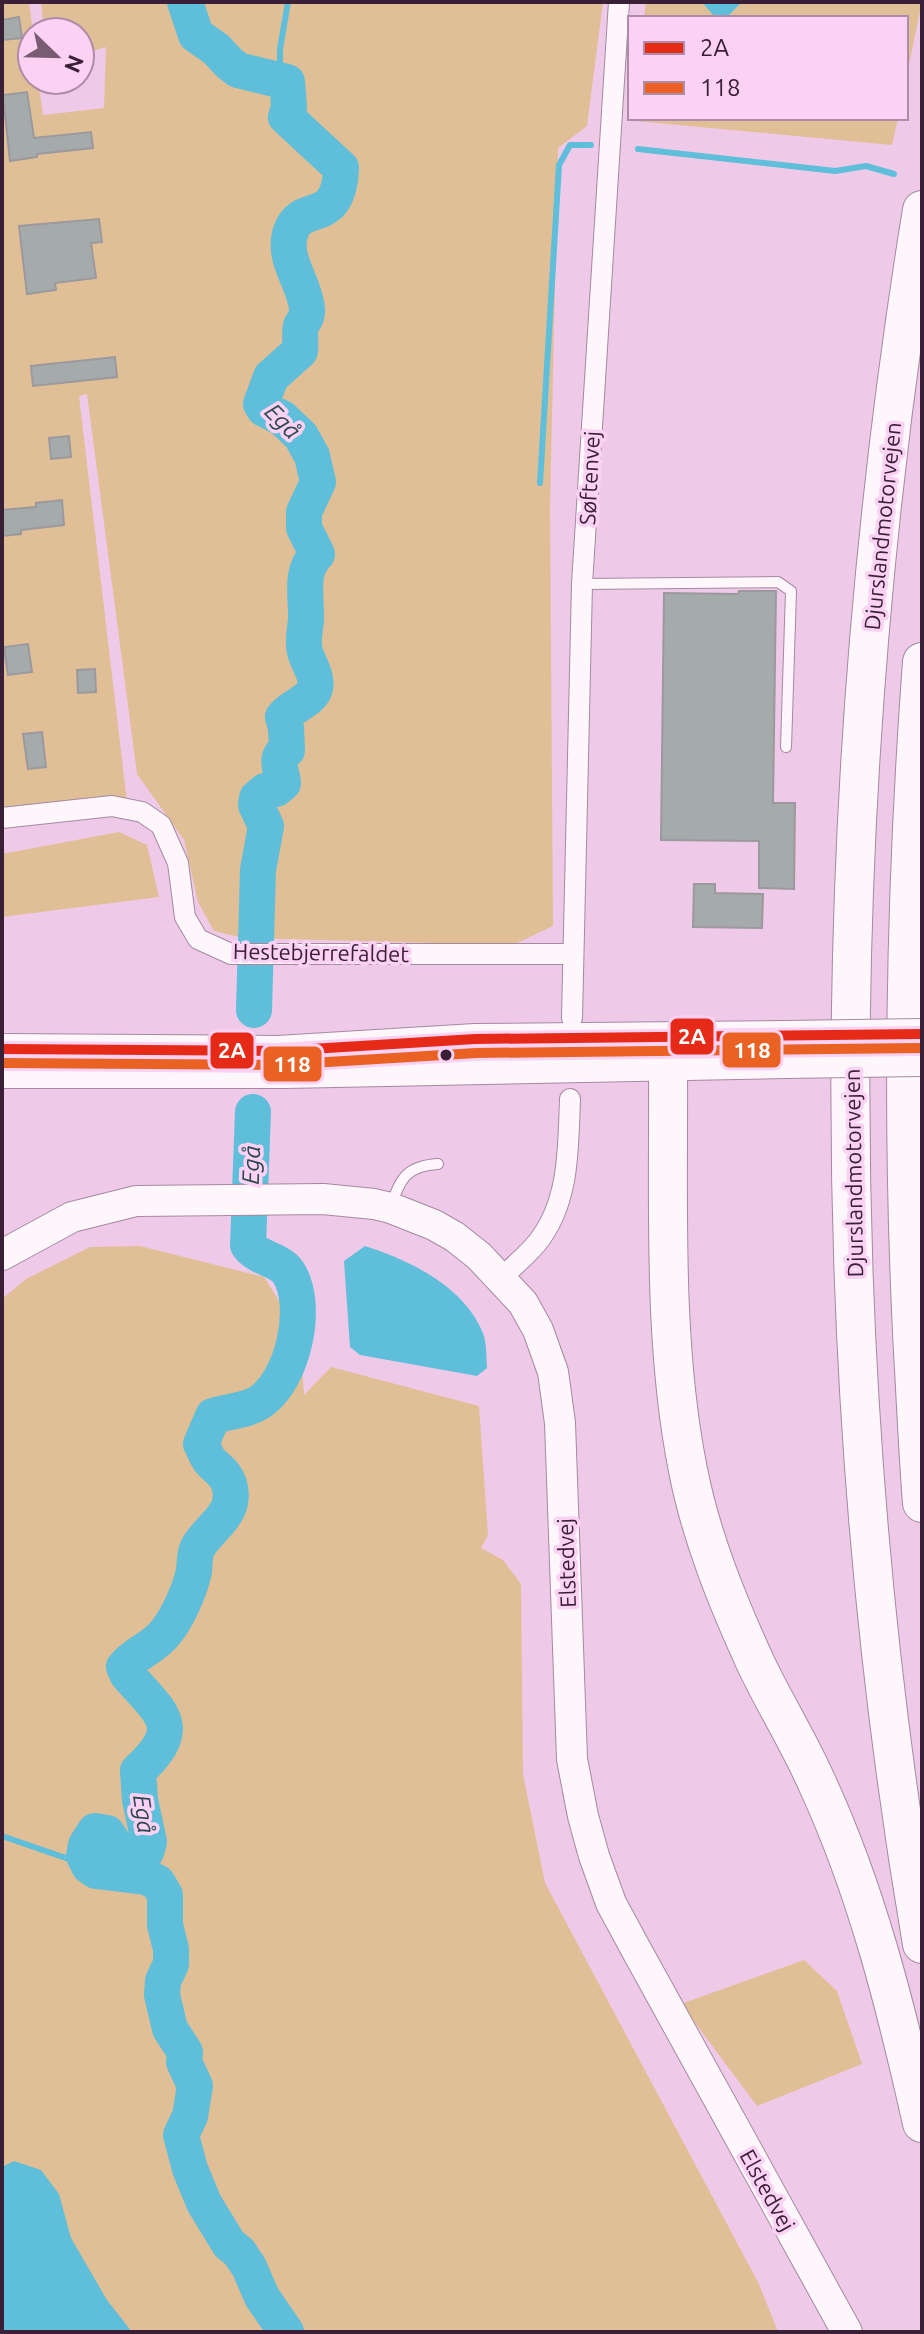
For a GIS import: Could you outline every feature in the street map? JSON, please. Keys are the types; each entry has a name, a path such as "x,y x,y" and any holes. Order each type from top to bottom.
{"highway":[{"name":"Djurslandmotorvejen","path":"922,210 904,322 880,524 866,697 855,898 852,1064 856,1332 874,1584 898,1792 922,1944"},
{"path":"921,1495 908,1247 906,1065 908,907 922,662"},
{"path":"668,1052 675,1381 688,1471 712,1558 756,1664 817,1782 857,1877 882,1959 922,2123"},
{"path":"921,1495 922,1404"}],"main road":[{"path":"2,1073 270,1073 668,1052 786,1049 922,1034"},
{"path":"2,1049 278,1051 475,1039 668,1052"},
{"path":"786,1049 922,1061"},
{"name":"Elstedvej","path":"2,1255 72,1217 136,1201 348,1201 391,1208 455,1237 479,1256 523,1303 538,1330 553,1372 560,1437 572,1759 594,1856 611,1903 847,2332"}],"street":[{"name":"Søftenvej","path":"573,954 582,584 619,2"},
{"name":"Hestebjerrefaldet","path":"2,818 112,806 142,812 161,825 178,863 185,917 198,939 231,954 573,954"},
{"path":"572,1018 573,954"},
{"path":"501,1278 537,1243 550,1223 562,1193 567,1165 570,1099"}],"lane":[{"path":"582,584 778,582 791,591 786,747"},
{"path":"391,1208 401,1180 413,1168 438,1164"}],"shaded area":[{"path":"2,2 29,2 31,16 16,16 16,96 40,96 43,115 104,108 106,47 96,50 96,16 42,16 41,2 603,2 587,126 558,148 550,507 553,926 513,945 244,938 214,931 198,902 184,840 137,774 87,394 79,396 127,802 2,817"},
{"path":"646,2 702,2 714,15 728,16 644,16"},
{"path":"742,2 922,2 908,69 908,16 728,16"},
{"path":"635,120 898,120 892,145"},
{"path":"119,832 147,845 159,897 2,917 2,854"},
{"path":"140,1246 264,1277 300,1334 304,1395 331,1367 479,1406 488,1535 481,1548 503,1560 521,1584 523,1774 545,1883 759,2284 778,2332 2,2332 2,1299 26,1279 90,1247"},
{"path":"804,1960 837,1991 862,2064 757,2106 681,2004"}],"water":[{"path":"702,2 742,2 728,16 714,16"},
{"path":"365,1246 416,1267 462,1301 484,1335 487,1368 477,1376 360,1355 350,1347 344,1261"},
{"path":"14,2161 41,2170 59,2194 71,2238 107,2300 132,2332 2,2332 2,2167"}],"building":[{"path":"16,18 16,39 2,40 2,20"},
{"path":"3,95 28,96 34,138 91,132 93,148 37,154 37,157 10,161"},
{"path":"99,219 102,242 91,243 96,278 55,283 56,290 27,294 19,226"},
{"path":"115,357 117,377 33,386 31,366"},
{"path":"69,436 71,457 51,459 49,438"},
{"path":"62,500 64,525 21,530 21,534 2,536 2,510 36,507 36,503"},
{"path":"739,591 776,591 773,803 795,803 794,889 759,888 759,841 661,840 664,593 738,594"},
{"path":"28,644 32,672 8,675 4,647"},
{"path":"95,669 96,692 78,693 77,670"},
{"path":"42,732 46,767 28,769 23,734"},
{"path":"694,884 715,884 715,893 763,894 762,928 693,927"}],"waterway":[{"name":"Egå","path":"185,2 196,35 229,63 238,70 287,82 289,107 286,117 341,168 334,199 296,222 291,231 289,251 307,314 300,329 300,351 271,377 261,404 301,436 312,456 318,482 304,512 304,528 317,554 306,577 304,640 315,688 310,696 283,717 287,750 279,761 283,783 276,789 265,791 257,798 256,805 266,826 258,870 254,1010"},
{"path":"280,80 280,49 288,2"},
{"path":"540,483 559,165 570,145 591,145"},
{"path":"638,149 835,171 866,166 894,174"},
{"name":"Egå","path":"253,1112 248,1245 288,1272 298,1303 295,1341 281,1377 260,1402 213,1416 201,1444 229,1484 230,1503 198,1547 190,1586 170,1626 161,1638 124,1667 164,1721 161,1743 138,1771 140,1800 149,1842 146,1852 132,1859 123,1857 107,1833 95,1831 86,1845 84,1856 96,1871 145,1877 157,1882 165,1895 165,1925 171,1964 163,1981 162,1995 170,2029 185,2052 184,2062 195,2086 190,2116 181,2135 190,2169 204,2203 229,2244 249,2267 262,2297 286,2332"},
{"path":"2,1836 89,1866"}],"transit line":[{"name":"2A","path":"2,1049 278,1051 475,1039 922,1034"},
{"name":"118","path":"2,1063 278,1065 476,1053 922,1048"}]}
